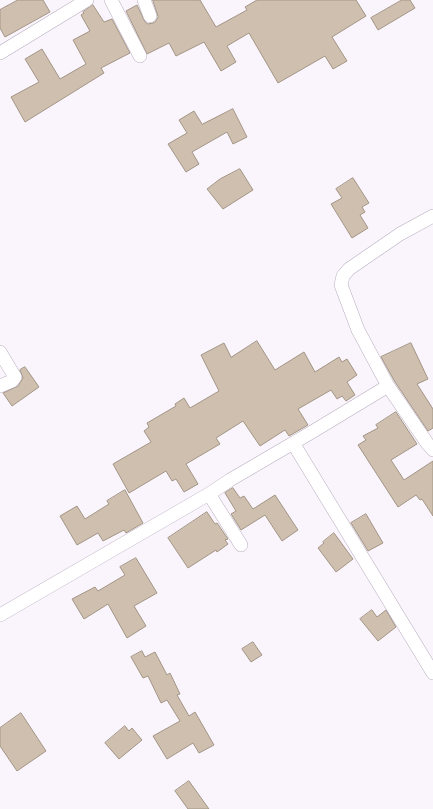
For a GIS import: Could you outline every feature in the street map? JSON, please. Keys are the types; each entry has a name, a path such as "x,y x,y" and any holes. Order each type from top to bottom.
{"street":[{"path":"0,53 87,0"},
{"path":"111,0 140,56"},
{"path":"144,0 150,16"},
{"path":"433,216 400,234 349,269 343,276 341,285 358,330 388,386 426,443 433,450"},
{"path":"0,352 15,377 12,381 0,386"},
{"path":"0,615 209,494 388,386"},
{"path":"293,443 433,673"},
{"path":"209,494 241,545"}],"building":[{"path":"18,0 43,0 50,12 5,37 0,28 0,10"},
{"path":"153,0 200,0 216,27 247,10 245,7 257,0 356,0 366,16 332,37 347,61 333,69 325,56 278,83 249,33 227,46 236,62 221,71 204,42 176,56 169,43 147,54 126,11 137,5 145,22 148,24 153,23 158,17"},
{"path":"402,0 410,0 415,8 378,30 371,18"},
{"path":"93,5 104,22 112,19 130,53 101,68 104,73 25,122 11,97 39,82 25,59 42,49 60,79 86,64 73,40 90,31 81,15"},
{"path":"233,109 247,137 233,144 227,132 192,152 199,164 186,172 168,144 187,133 179,120 194,111 202,124"},
{"path":"240,169 253,190 223,209 207,189 220,179"},
{"path":"353,178 369,203 362,207 365,212 360,215 368,228 352,238 331,204 342,198 336,189"},
{"path":"257,341 275,370 304,352 315,372 339,357 342,362 347,359 357,375 347,382 355,395 346,401 342,396 337,399 331,390 298,409 308,425 289,436 285,430 260,446 243,421 216,438 220,444 186,464 198,484 184,492 176,479 172,481 166,471 129,493 113,464 151,442 144,431 149,427 147,423 176,406 175,404 184,398 190,408 219,391 201,355 224,343 231,357"},
{"path":"411,343 428,379 417,384 433,409 433,428 428,431 395,382 381,357"},
{"path":"25,367 39,387 12,406 3,393 18,386 23,378 20,370"},
{"path":"396,412 417,444 391,460 404,480 433,461 433,516 422,499 420,500 416,495 398,507 358,445 366,440 363,436 378,428 376,425"},
{"path":"233,488 240,498 244,496 253,509 275,495 298,530 282,541 265,515 241,530 231,514 236,511 225,493"},
{"path":"125,490 143,523 126,533 124,530 103,541 98,533 77,545 60,516 77,506 85,519 109,504 107,501"},
{"path":"207,512 228,539 225,540 228,544 217,552 216,550 188,568 168,538"},
{"path":"366,514 383,543 368,551 351,523"},
{"path":"334,533 353,559 336,572 318,548"},
{"path":"136,558 157,593 134,606 146,626 127,638 108,604 84,619 72,599 95,587 98,591 125,575 120,567"},
{"path":"372,610 377,617 386,610 396,627 378,641 360,619"},
{"path":"253,642 262,655 251,662 242,649"},
{"path":"142,651 145,657 155,652 167,675 170,673 180,694 177,695 189,716 195,712 214,745 199,753 193,743 167,759 153,736 180,721 167,700 161,703 148,676 143,678 131,657"},
{"path":"21,713 46,751 17,771 0,746 0,728"},
{"path":"125,726 129,731 132,728 142,740 119,759 105,743"},
{"path":"189,781 209,809 188,809 175,791"}]}
